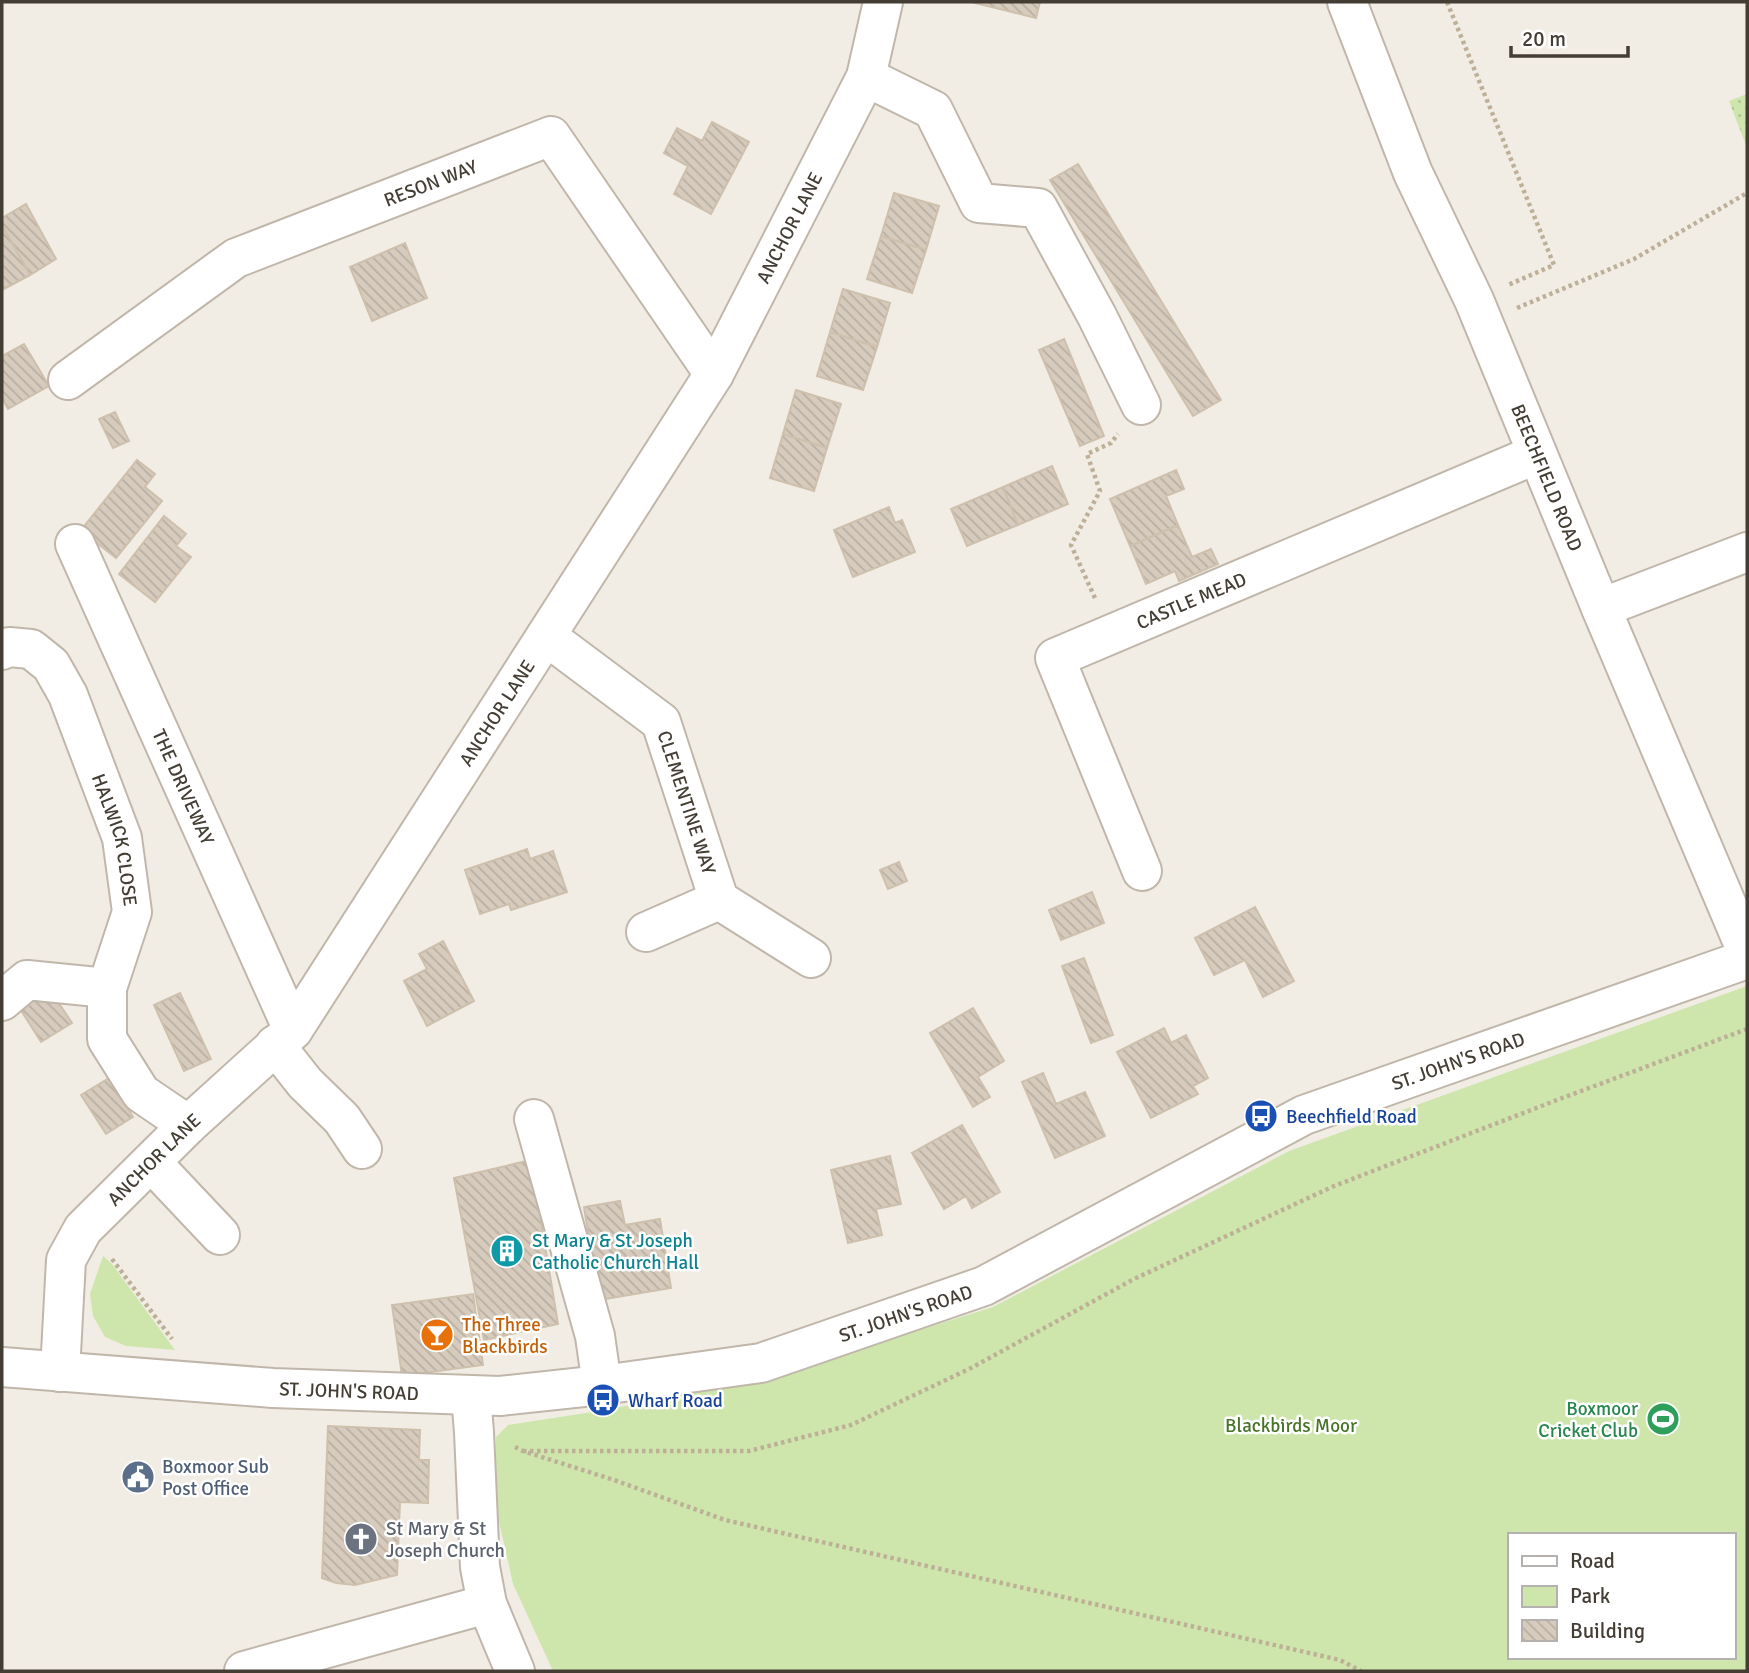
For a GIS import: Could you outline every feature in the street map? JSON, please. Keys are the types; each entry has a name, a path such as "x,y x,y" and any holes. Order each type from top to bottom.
{"street":[{"name":"ANCHOR LANE","path":"60,1371 66,1260 83,1229 188,1125 284,1037 546,636 714,374 866,77 883,2"},
{"name":"BEECHFIELD ROAD","path":"1347,2 1413,173 1479,312 1747,952"},
{"path":"866,77 933,110 979,203 1038,208 1142,405"},
{"name":"RESON WAY","path":"68,380 236,258 551,136 714,374"},
{"name":"CASTLE MEAD","path":"1142,871 1055,658 1537,454"},
{"name":"THE DRIVEWAY","path":"75,544 305,1083 342,1119 362,1149"},
{"path":"1601,608 1747,552"},
{"name":"CLEMENTINE WAY","path":"546,636 661,722 719,900 811,958"},
{"name":"HALWICK CLOSE","path":"4,639 31,649 51,665 68,695 122,838 132,912 107,988 107,1039 141,1093 188,1125"},
{"name":"CLEMENTINE WAY","path":"646,932 719,900"},
{"name":"ST. JOHN'S ROAD","path":"2,1367 273,1388 500,1396 761,1363 984,1286 1304,1115 1747,960"},
{"path":"2,1001 27,980 107,988"},
{"path":"534,1119 595,1336 603,1385"},
{"path":"151,1162 220,1235"},
{"path":"471,1395 480,1567 487,1604 515,1671"},
{"path":"244,1671 487,1604"}],"path":[{"path":"1447,2 1555,265 1479,312"},
{"path":"1479,312 1634,259 1747,193"},
{"path":"1112,634 1071,545 1100,491 1087,454 1111,443 1142,405"},
{"path":"1362,1671 1340,1660 725,1520 523,1451 749,1451 851,1425 971,1368 1134,1279 1334,1186 1747,1029"},
{"path":"83,1229 115,1262 179,1349 209,1382"}],"green space":[{"path":"1747,94 1747,148 1729,101"},
{"name":"Blackbirds Moor","path":"1747,986 1747,1671 553,1671 513,1584 496,1508 496,1437 508,1425 605,1410 762,1379 993,1307 1289,1151"},
{"path":"103,1256 112,1264 175,1350 126,1346 105,1337 93,1316 90,1294"}],"building":[{"path":"971,2 1040,2 1036,18"},
{"path":"712,122 749,142 711,214 674,194 688,166 664,153 677,128 702,141"},
{"path":"1078,164 1221,400 1193,416 1050,180"},
{"path":"894,193 939,206 926,250 881,236"},
{"path":"26,204 56,259 30,275 2,225 2,218"},
{"path":"2,225 30,275 2,290"},
{"path":"881,236 926,250 912,293 867,279"},
{"path":"405,243 427,298 372,321 350,267"},
{"path":"843,289 890,303 877,347 830,332"},
{"path":"830,332 877,347 863,390 817,376"},
{"path":"1064,339 1104,436 1080,446 1039,350"},
{"path":"24,344 49,386 8,409 2,398 2,356"},
{"path":"796,390 841,404 827,448 783,434"},
{"path":"115,412 129,441 113,448 99,419"},
{"path":"783,434 827,448 814,491 770,478"},
{"path":"137,460 155,474 145,487 162,501 116,558 81,530"},
{"path":"1052,466 1068,504 1018,525 1003,487"},
{"path":"1176,470 1184,489 1166,496 1178,525 1130,546 1110,499"},
{"path":"1003,487 1018,525 967,546 951,509"},
{"path":"889,507 895,523 902,520 915,552 853,577 834,530"},
{"path":"164,516 186,534 176,546 191,557 155,602 119,574"},
{"path":"1178,525 1192,557 1211,549 1218,564 1179,581 1175,571 1146,584 1130,546"},
{"path":"527,849 530,859 553,851 567,892 511,910 509,904 480,914 465,870"},
{"path":"899,862 907,881 888,889 880,870"},
{"path":"1092,892 1104,923 1061,940 1049,910"},
{"path":"1255,907 1294,981 1263,997 1245,960 1214,975 1195,938"},
{"path":"443,941 474,1001 427,1026 404,981 427,969 419,954"},
{"path":"1084,958 1113,1035 1091,1043 1062,966"},
{"path":"47,985 72,1023 41,1042 17,1004"},
{"path":"180,993 211,1059 184,1071 154,1005"},
{"path":"973,1008 1004,1061 978,1077 990,1097 973,1107 930,1033"},
{"path":"1164,1028 1171,1043 1186,1035 1208,1078 1193,1086 1198,1094 1151,1118 1117,1052"},
{"path":"1043,1073 1056,1104 1085,1092 1105,1136 1055,1158 1022,1082"},
{"path":"109,1078 133,1117 106,1134 81,1095"},
{"path":"962,1125 1000,1192 972,1208 966,1196 944,1209 912,1153"},
{"path":"890,1156 901,1204 876,1209 882,1235 848,1243 831,1170"},
{"name":"St Mary & St Joseph Catholic Church Hall","path":"531,1160 558,1324 484,1340 454,1178"},
{"path":"620,1201 625,1225 660,1219 671,1288 599,1300 584,1207"},
{"name":"The Three Blackbirds","path":"473,1294 483,1365 402,1376 392,1305"},
{"name":"St Mary & St Joseph Church","path":"328,1426 420,1430 419,1460 429,1460 428,1503 400,1502 397,1575 355,1585 322,1578"}],"place":[{"name":"Beechfield Road","path":"1261,1116"},
{"name":"St Mary & St Joseph Catholic Church Hall","path":"507,1251"},
{"name":"The Three Blackbirds","path":"437,1335"},
{"name":"Wharf Road","path":"603,1400"},
{"name":"Boxmoor Cricket Club","path":"1663,1419"},
{"name":"Boxmoor Sub Post Office","path":"138,1477"},
{"name":"St Mary & St Joseph Church","path":"361,1539"}]}
